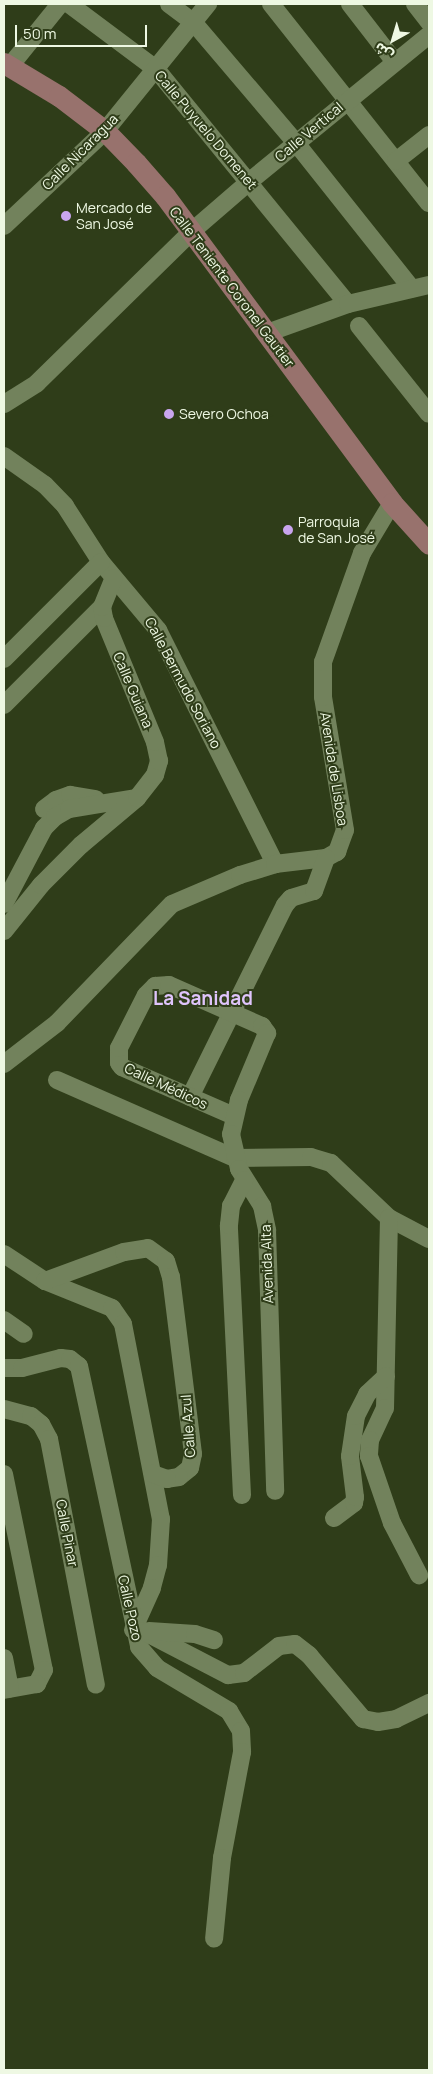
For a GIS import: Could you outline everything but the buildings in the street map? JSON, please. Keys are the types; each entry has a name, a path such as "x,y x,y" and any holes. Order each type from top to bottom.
{"main road":[{"name":"Calle Teniente Coronel Gautier","path":"7,65 60,96 105,131 165,196 392,503 429,544"}],"street":[{"path":"7,65 60,4"},
{"name":"Calle Puyuelo Domenet","path":"69,4 156,69 250,181 348,304"},
{"path":"169,4 194,22 296,142 412,289"},
{"name":"Calle Nicaragua","path":"4,226 105,131 208,4"},
{"path":"271,4 349,99 429,203"},
{"path":"350,4 395,62"},
{"path":"415,4 429,22"},
{"name":"Calle Vertical","path":"4,403 37,383 191,232 296,142 429,35"},
{"path":"396,160 429,134"},
{"path":"267,333 348,304 429,285"},
{"path":"359,326 428,410"},
{"name":"Calle Bermudo Soriano","path":"4,456 45,484 64,506 101,562 147,614 167,646 275,864"},
{"name":"Avenida de Lisboa","path":"326,858 337,852 345,830 323,697 323,662 362,553 392,503"},
{"path":"4,659 101,562"},
{"path":"4,705 102,607 114,578"},
{"name":"Calle Guiana","path":"4,931 41,885 81,845 138,798 155,775 159,761 156,742 108,631 102,607"},
{"path":"44,809 56,800 70,795 85,795 110,803"},
{"path":"4,904 44,828 55,817 70,809 138,798"},
{"path":"4,1064 57,1023 172,904 240,875 275,864 326,858 314,891 291,898 285,905 190,1097"},
{"name":"Calle Médicos","path":"232,1014 169,985 155,986 146,995 123,1039 118,1053 122,1067 234,1116"},
{"name":"Avenida Alta","path":"232,1014 262,1026 266,1033 234,1116 231,1134 235,1158 244,1180 262,1206 267,1230 275,1491"},
{"path":"57,1080 235,1158 311,1157 331,1163 390,1218 429,1239"},
{"path":"242,1494 229,1225 231,1206 244,1180"},
{"path":"390,1218 386,1408 372,1433 368,1456 392,1523 419,1575"},
{"name":"Calle Azul","path":"45,1280 124,1252 148,1248 166,1260 171,1277 193,1454 190,1468 179,1477 167,1480 153,1474"},
{"path":"4,1254 45,1280 112,1308 123,1324 161,1519 159,1558 152,1588 138,1630"},
{"path":"4,1320 24,1334"},
{"name":"Calle Pozo","path":"4,1368 22,1368 61,1358 70,1359 79,1366 138,1630 139,1647 150,1662 229,1711 241,1732 242,1752 222,1858 214,1939"},
{"path":"334,1518 354,1503 355,1497 350,1456 356,1416 368,1394 386,1376"},
{"name":"Calle Pinar","path":"4,1409 31,1416 41,1424 49,1439 96,1684"},
{"path":"4,1474 36,1624 43,1675 37,1684 7,1689 4,1658"},
{"path":"138,1630 195,1634 214,1640"},
{"path":"138,1630 228,1675 244,1673 279,1646 295,1644 309,1655 363,1719 378,1722 396,1719 429,1703"}],"place":[{"name":"Mercado de San José","path":"66,216"},
{"name":"Severo Ochoa","path":"169,414"},
{"name":"Parroquia de San José","path":"288,530"}],"district":[{"name":"La Sanidad","path":"203,999"}]}
